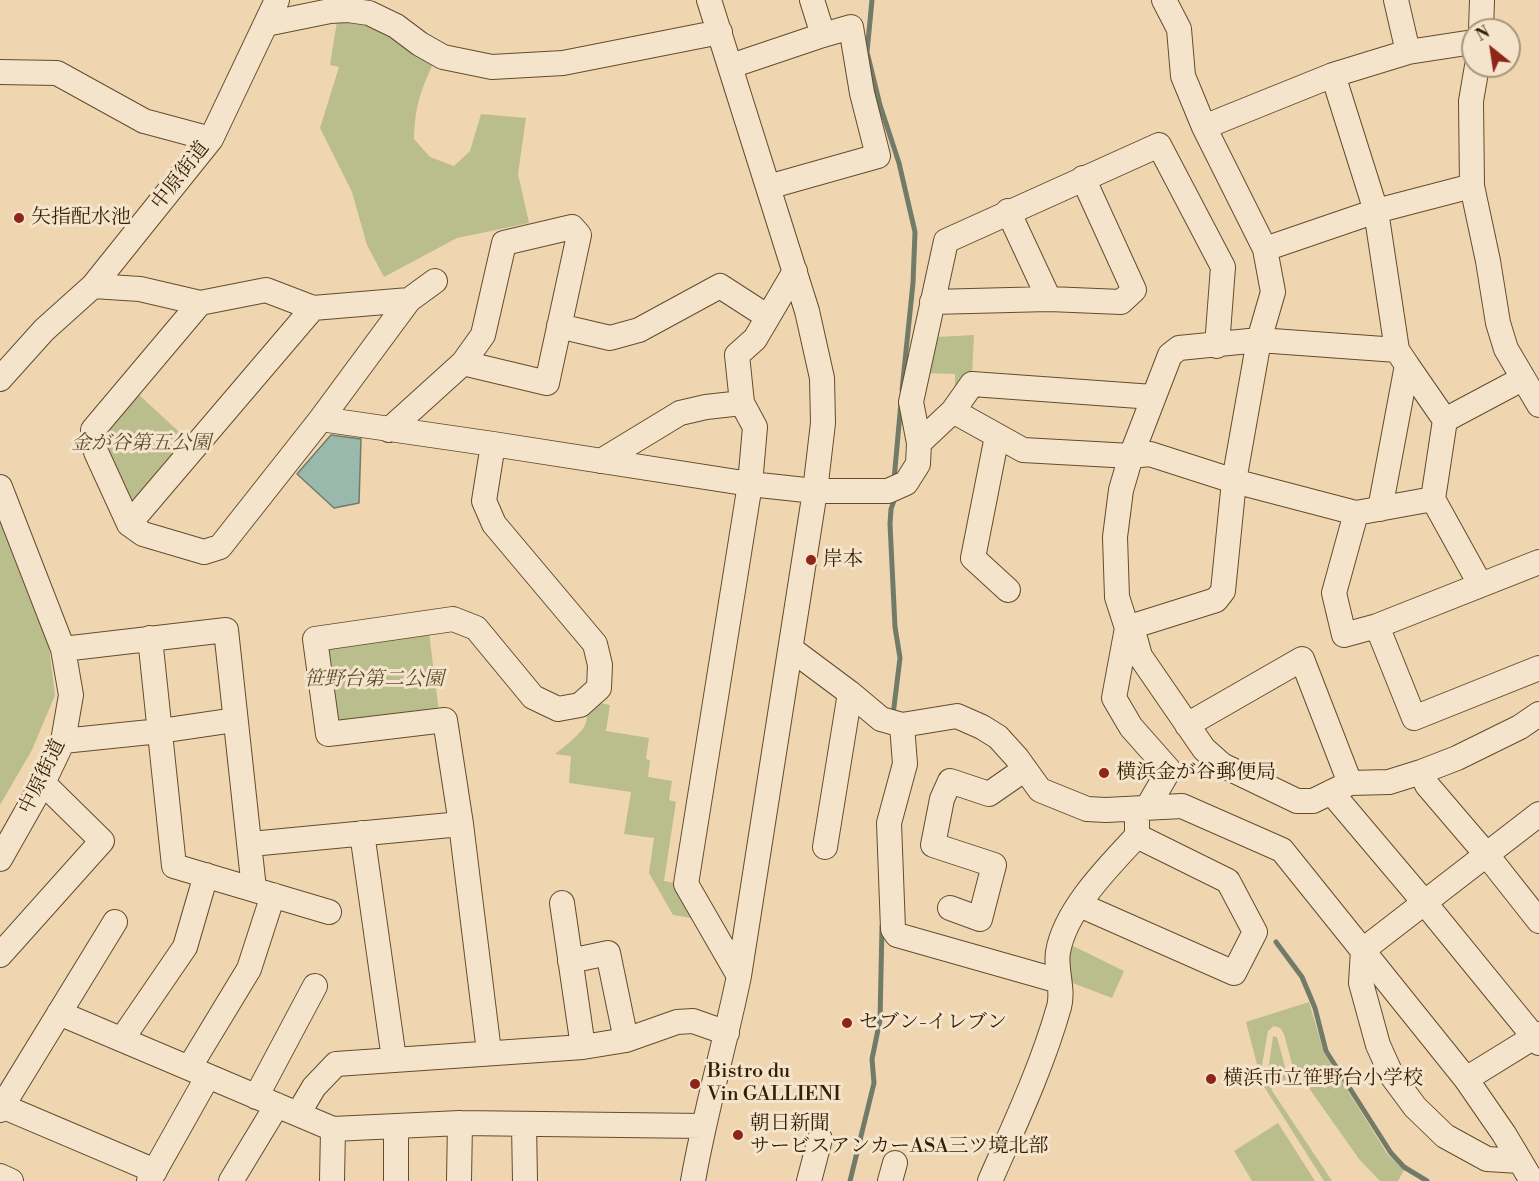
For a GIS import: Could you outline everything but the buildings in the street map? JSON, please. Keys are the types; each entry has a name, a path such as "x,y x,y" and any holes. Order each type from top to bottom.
{"street":[{"name":"中原街道","path":"0,379 45,330 93,286 211,139 277,0"},
{"path":"693,1181 703,1126 727,1034 739,976 791,649 823,423 822,378 807,311 709,0"},
{"path":"812,0 823,35"},
{"path":"1127,628 1216,600 1223,591 1234,481 1259,340 1273,292 1265,249 1204,127 1183,76 1179,29 1164,0"},
{"path":"1396,0 1408,52"},
{"path":"1481,18 1482,0"},
{"path":"266,24 330,11 348,10 369,13 396,26 420,44 443,57 492,68 563,63 720,32"},
{"path":"731,66 851,27 862,93 878,156 768,187"},
{"path":"1204,127 1333,75 1408,52 1461,44"},
{"path":"0,72 57,74 144,121 211,139"},
{"path":"1333,75 1376,212 1402,358 1380,509"},
{"path":"1475,78 1471,101 1472,186 1498,323 1506,349 1539,405"},
{"path":"321,419 750,484 814,491 888,491 906,483 918,464 919,443 911,402 946,241 1008,211 1159,145 1223,267 1217,346"},
{"path":"932,302 1049,299 1121,302 1134,290 1083,178"},
{"path":"1265,249 1376,212 1472,186"},
{"path":"1008,211 1049,299"},
{"path":"388,430 463,363 483,336 504,243 572,227 579,235 547,383 463,363"},
{"path":"739,976 686,884 750,484 755,427 741,403 737,355 755,339 795,271"},
{"path":"200,303 93,430 96,452 129,524 143,534 204,552 220,547 321,419 409,300 435,281"},
{"path":"93,286 140,289 200,303 266,290 313,308 409,300"},
{"path":"559,326 610,338 639,330 720,286 768,317"},
{"path":"129,524 313,308"},
{"path":"1480,584 1433,499 1445,420 1402,358 1259,340 1179,348 1170,355 1131,456 1121,490 1115,537 1117,597 1127,628 1135,638 1140,656 1204,749 1222,765 1297,801 1313,801 1341,788 1389,782 1421,772 1520,727 1539,714"},
{"path":"1445,420 1522,379"},
{"path":"919,443 953,411 972,384 1153,397"},
{"path":"601,461 680,413 741,403"},
{"path":"953,411 1023,450 1131,456 1150,454 1234,481 1356,513 1433,499"},
{"path":"997,435 973,558 1008,590"},
{"path":"489,1052 461,824 445,720 328,734 315,639 453,619 476,628 533,697 558,709 580,705 599,688 600,665 595,644 494,524 487,509 484,501 493,444"},
{"name":"中原街道","path":"0,487 63,649 71,695 63,741 43,783 0,859"},
{"path":"1356,513 1334,593 1344,635 1377,626 1539,562"},
{"path":"1377,626 1414,718 1539,668"},
{"path":"990,1181 1027,1099 1060,1004 1058,953 1065,930 1107,868 1137,836 1142,809 1169,770 1131,727 1114,698 1127,628"},
{"path":"63,649 226,630 251,844 264,892 249,969 152,1176 1,1108 115,922"},
{"path":"150,638 174,866 329,912"},
{"path":"791,649 881,719 902,725 957,716 982,727 998,737 1040,790 1087,809 1182,806 1282,850 1466,1078 1526,1171"},
{"path":"1187,725 1302,659 1341,788 1424,902 1538,1038 1466,1078"},
{"path":"825,847 850,693"},
{"path":"63,741 160,731 235,720"},
{"path":"902,725 905,764 889,823 893,929 897,935 1059,981"},
{"path":"950,908 980,919 994,866 933,845 942,799 950,781 989,794 1025,769"},
{"path":"1421,772 1427,785 1539,921"},
{"path":"0,955 102,842 43,783"},
{"path":"1526,1171 1487,1159 1445,1136 1410,1100 1392,1076 1378,1045 1361,984 1363,951 1539,814"},
{"path":"251,844 461,824"},
{"path":"362,833 394,1059"},
{"path":"1080,905 1234,973 1255,932 1228,881 1137,836"},
{"path":"122,1040 185,946 206,874"},
{"path":"562,903 583,1047"},
{"path":"570,961 608,953 626,1041"},
{"path":"231,1181 277,1105 315,986"},
{"path":"59,1013 333,1129 460,1123 703,1126"},
{"path":"277,1105 314,1087 336,1064 583,1047 626,1041 677,1022 693,1021 727,1034"},
{"path":"459,1181 460,1123"},
{"path":"524,1124 525,1181"},
{"path":"396,1126 396,1181"},
{"path":"332,1181 333,1129"},
{"path":"809,1181 820,1139"},
{"path":"0,1176 11,1181"}],"green space":[{"path":"337,21 378,25 407,49 433,64 419,100 414,139 430,157 454,166 470,151 481,114 526,118 518,174 529,223 457,238 384,277 367,245 352,192 320,128 339,67 330,65"},
{"path":"974,335 972,374 955,394 955,374 927,373 937,337"},
{"name":"金が谷第五公園","path":"137,393 189,441 137,504 126,501 102,440 104,433"},
{"path":"0,515 48,639 55,695 32,750 0,805"},
{"name":"笹野台第二公園","path":"429,633 439,712 340,726 332,720 328,645"},
{"path":"600,703 610,705 606,731 649,738 646,759 650,760 648,777 672,781 669,800 676,802 664,881 680,884 697,919 673,915 649,873 654,838 624,834 631,792 569,783 571,756 555,754 582,730 591,708"},
{"path":"1069,944 1124,971 1112,998 1070,982 1067,958"},
{"path":"1309,1002 1324,1053 1388,1155 1404,1170 1398,1181 1380,1181 1359,1159 1292,1064 1284,1034 1280,1028 1274,1026 1268,1031 1260,1076 1246,1022"},
{"path":"1273,1036 1277,1037 1288,1078 1271,1089 1332,1181 1324,1181 1263,1085 1267,1080"},
{"path":"1278,1123 1315,1181 1252,1181 1234,1151"}],"shaded area":[{"path":"331,435 361,439 359,503 334,508 297,474"}],"waterway":[{"path":"872,0 867,52 880,105 899,163 915,232 913,283 902,390"},
{"path":"894,480 901,402"},
{"path":"893,715 900,658 895,627 890,524 891,509 896,495"},
{"path":"850,1181 874,1083 872,1059 880,1020 882,926"},
{"path":"1276,942 1302,977 1315,1008 1326,1051 1391,1153 1404,1167 1427,1181"}],"place":[{"name":"矢指配水池","path":"19,218"},
{"name":"岸本","path":"811,560"},
{"name":"横浜金が谷郵便局","path":"1104,773"},
{"name":"セブン-イレブン","path":"847,1023"},
{"name":"横浜市立笹野台小学校","path":"1211,1079"},
{"name":"Bistro du Vin GALLIENI","path":"695,1084"},
{"name":"朝日新聞 サービスアンカーASA三ツ境北部","path":"738,1135"}]}
